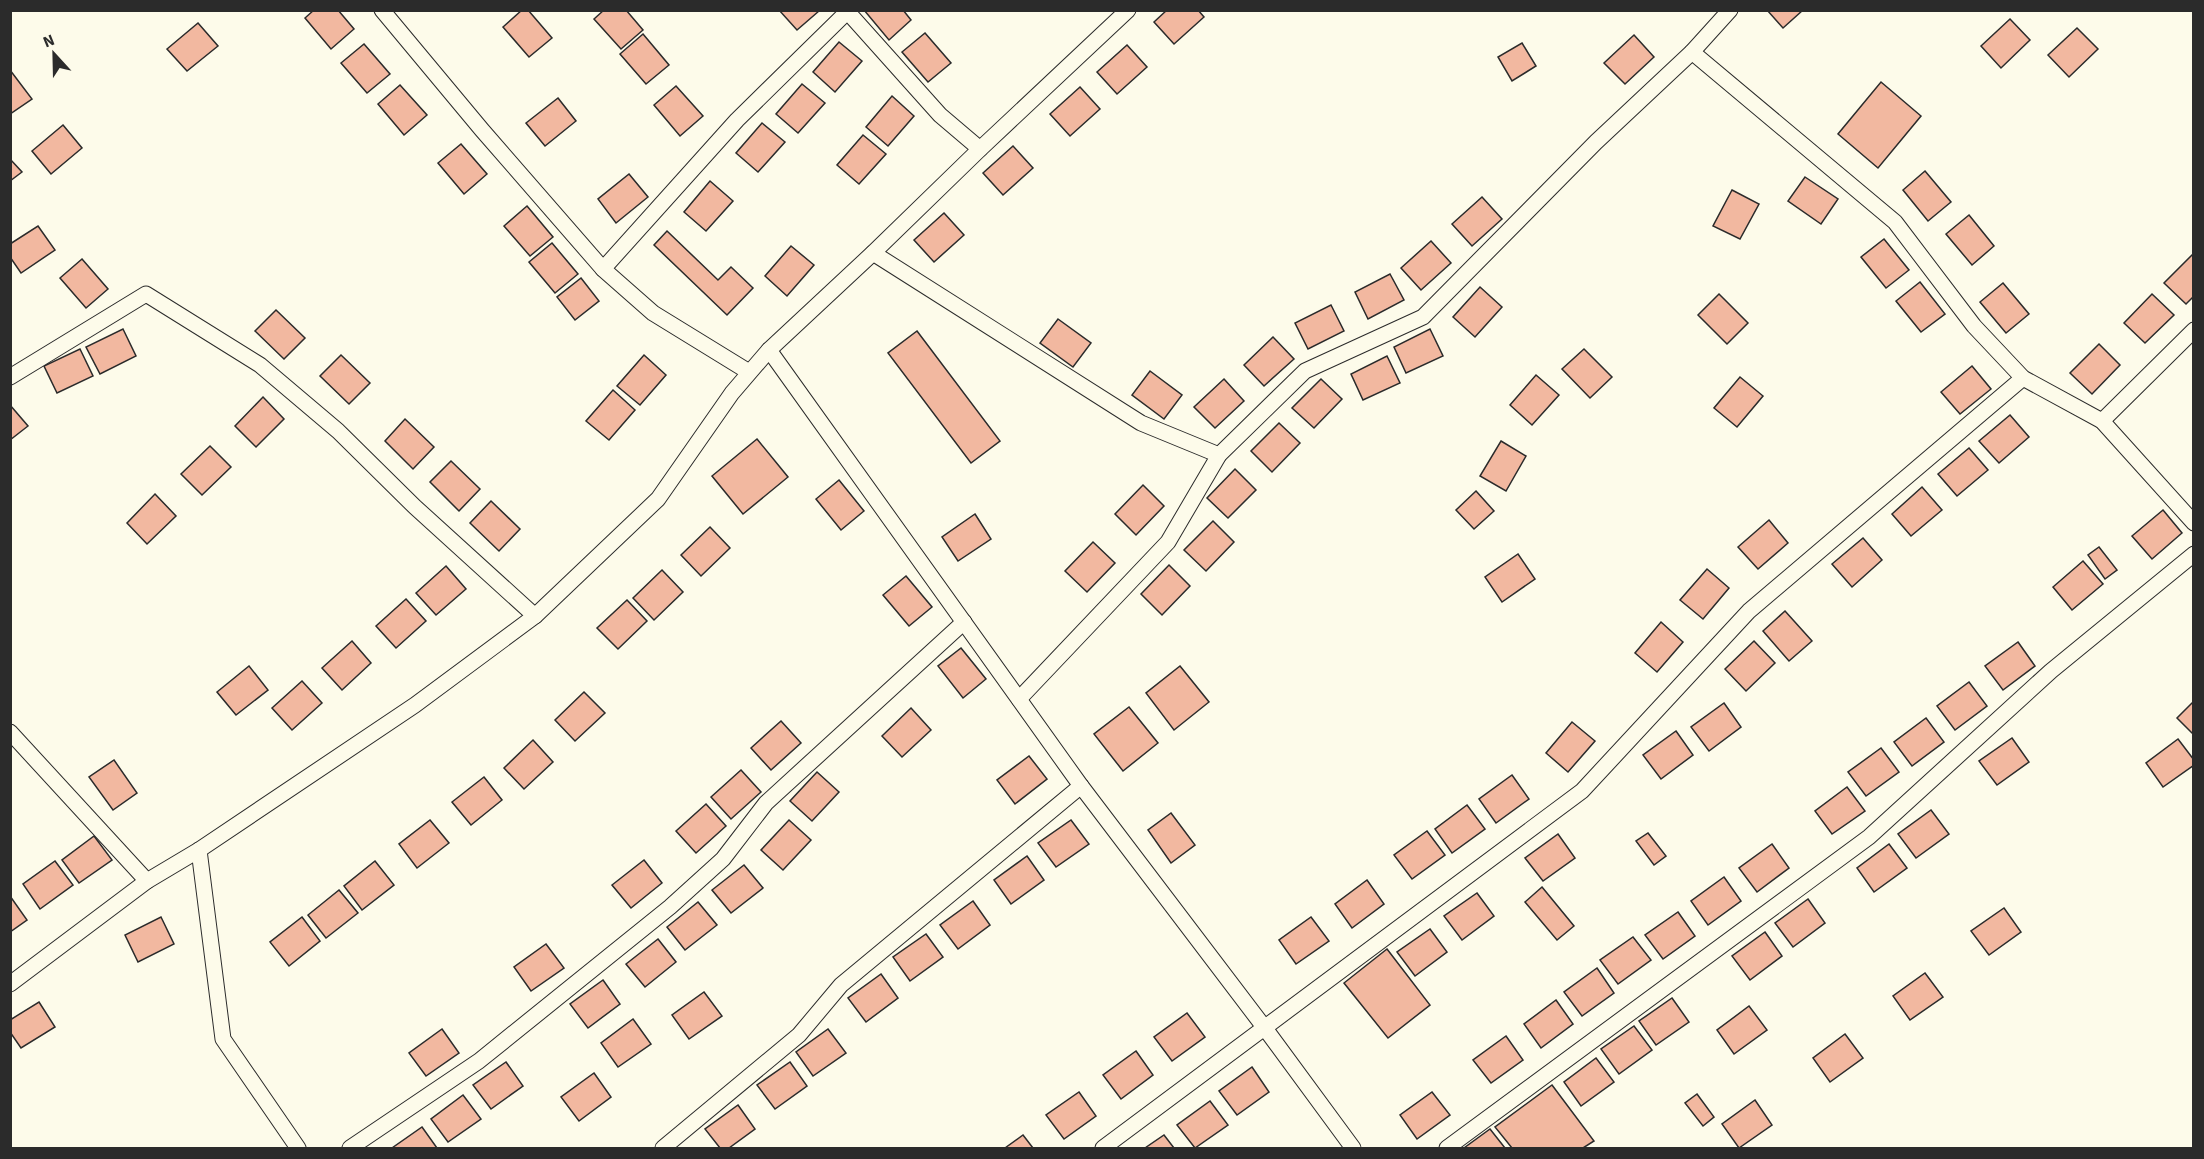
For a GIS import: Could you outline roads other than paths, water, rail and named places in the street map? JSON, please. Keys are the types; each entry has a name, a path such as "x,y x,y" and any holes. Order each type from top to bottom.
{"street":[{"path":"382,10 482,130 603,269 653,313 749,372"},
{"path":"10,984 147,881 199,850 415,705 535,616 658,499 732,393 769,350 1128,10"},
{"path":"1019,699 1168,542 1219,455 1305,370 1423,317 1588,150 1692,52 1730,10"},
{"path":"603,269 737,120 846,11 940,115 980,149"},
{"path":"1692,52 1895,222 1974,326 2023,378 2102,421 2193,523"},
{"path":"873,253 1141,423 1219,455"},
{"path":"10,377 146,294 260,365 338,431 415,507 535,616"},
{"path":"2102,421 2193,330"},
{"path":"769,350 1081,786 1264,1027 1353,1149"},
{"path":"1103,1149 1582,791 1749,611 2023,378"},
{"path":"1447,1149 1869,837 2051,671 2193,554"},
{"path":"350,1149 479,1061 669,907 723,859 766,802 964,622"},
{"path":"10,732 147,881"},
{"path":"663,1149 799,1035 841,985 1081,786"},
{"path":"199,850 223,1039 298,1149"}]}
